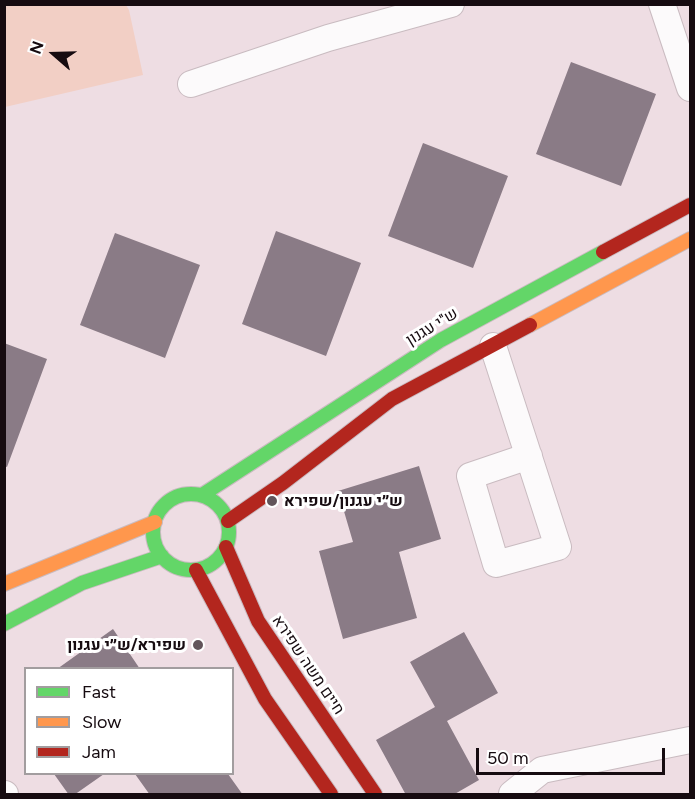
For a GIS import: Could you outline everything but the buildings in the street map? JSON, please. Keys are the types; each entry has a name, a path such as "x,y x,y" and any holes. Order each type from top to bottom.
{"street":[{"path":"191,84 328,38 451,4"},
{"path":"663,4 690,88"},
{"name":"ש\"י עגנון","path":"202,495 441,340 690,205"},
{"path":"228,521 283,483 392,399 690,240"},
{"path":"493,346 529,456"},
{"path":"202,495 222,509 228,521 229,534 226,547 219,558 208,566 196,570 183,569 171,564 162,556 153,534 160,511 178,496 202,495"},
{"path":"4,584 155,522"},
{"name":"חיים משה שפירא","path":"226,547 258,621 375,795"},
{"path":"4,624 82,583 162,556"},
{"path":"196,570 265,699 331,795"},
{"path":"512,795 542,770 690,740"}],"shaded area":[{"path":"4,5 126,5 143,75 5,107"}],"traffic: fast":[{"path":"202,495 441,340 603,252"},
{"path":"191,494 205,497 218,505 226,518 229,532 226,546 218,559 205,567 191,570 177,567 164,559 156,546 153,532 156,518 164,505 177,497 191,494"},
{"path":"4,624 82,583 162,556"}],"traffic: slow":[{"path":"530,325 690,239"},
{"path":"4,584 155,522"}],"traffic: jam":[{"path":"603,252 690,205"},
{"path":"228,521 283,483 392,399 530,325"},
{"path":"226,547 258,621 375,794"},
{"path":"196,570 265,699 331,794"}],"place":[{"name":"ש״י עגנון/שפירא","path":"272,501"},
{"name":"שפירא/ש״י עגנון","path":"198,645"}]}
